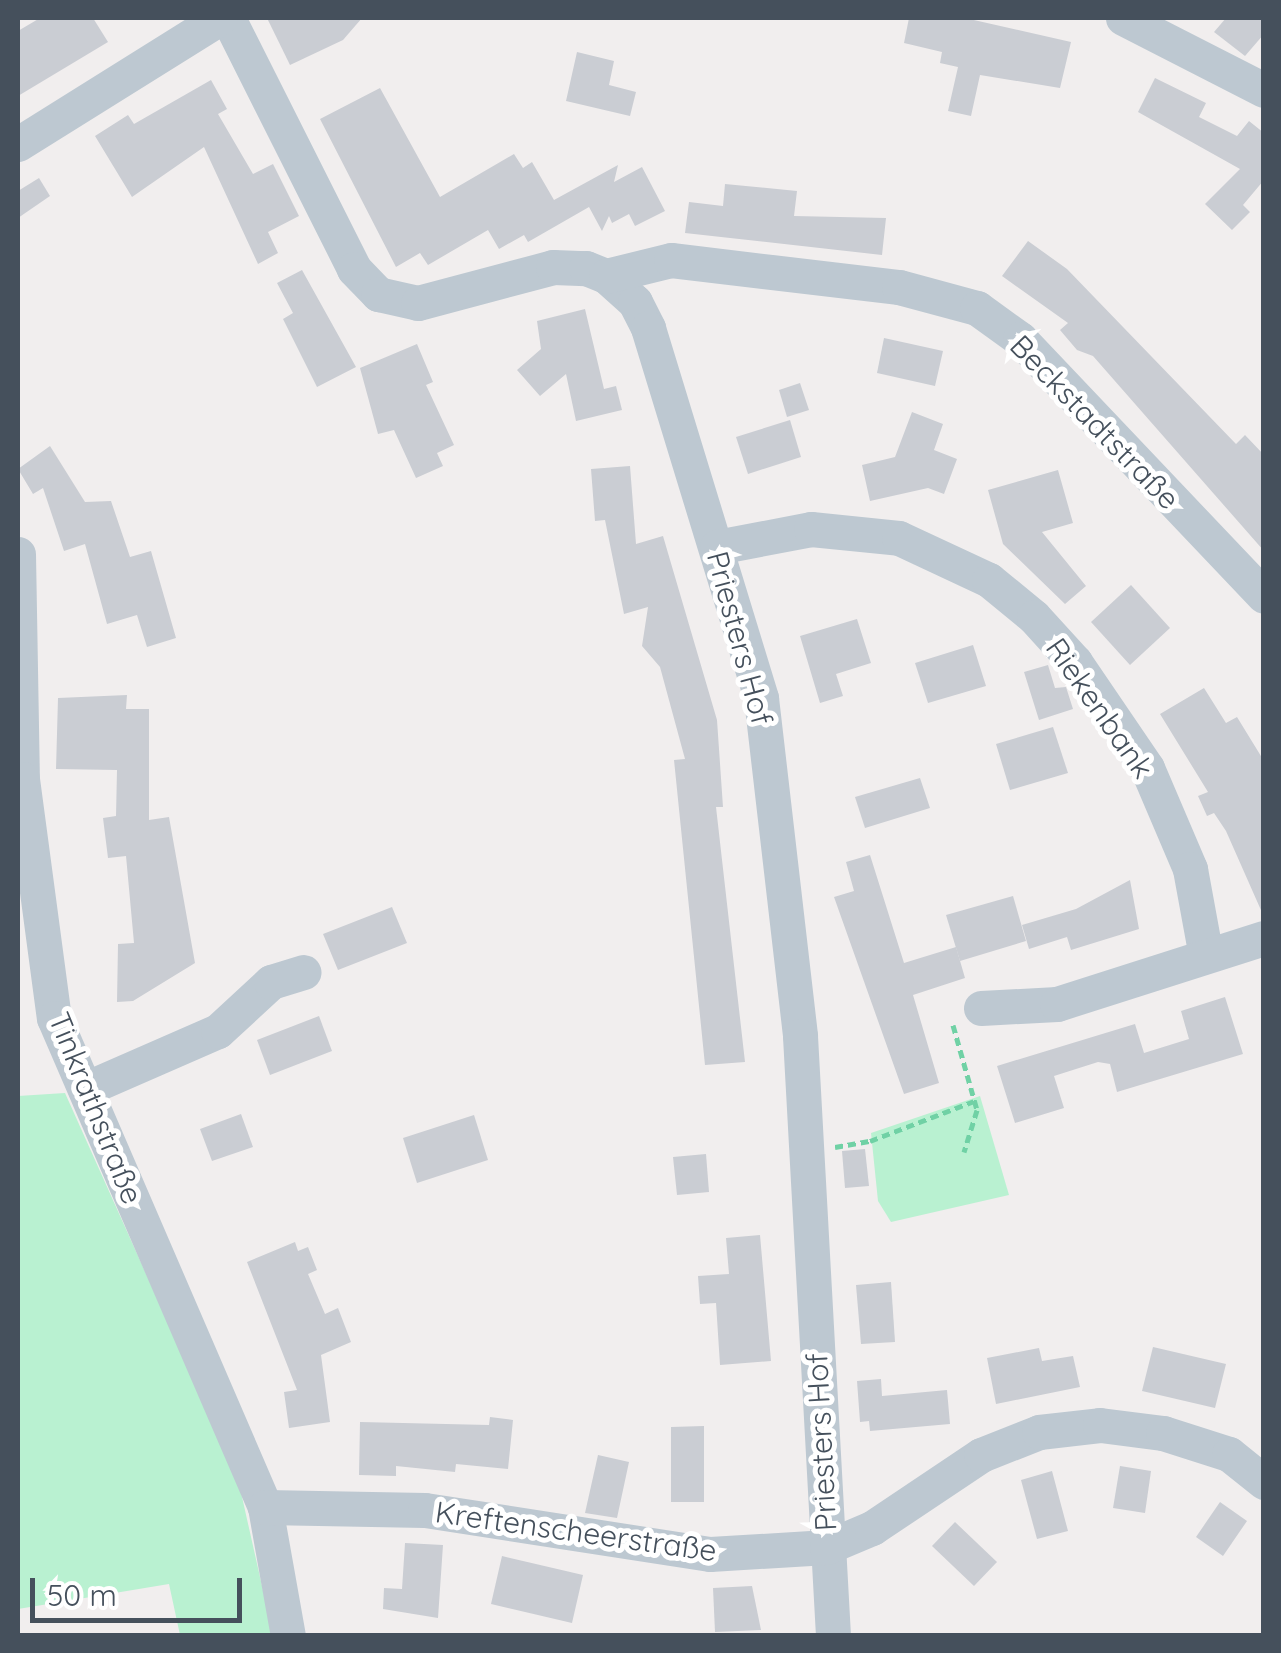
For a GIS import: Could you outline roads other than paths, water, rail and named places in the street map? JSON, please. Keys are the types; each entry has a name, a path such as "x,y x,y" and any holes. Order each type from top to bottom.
{"street":[{"path":"18,144 220,18"},
{"path":"228,18 354,269 378,294 418,303 552,267 606,276"},
{"path":"1123,18 1264,90"},
{"name":"Beckstadtstraße","path":"606,276 671,260 899,287 977,308 1020,339 1264,596"},
{"name":"Priesters Hof","path":"606,276 635,302 648,328 761,698 790,922 833,1636"},
{"name":"Riekenbank","path":"717,547 811,529 899,538 989,580 1034,617 1075,662 1147,768 1190,869 1206,956"},
{"name":"Tinkrathstraße","path":"18,554 25,797 54,1018 265,1506 288,1636"},
{"path":"965,1008 1058,1004 1264,938"},
{"path":"86,1089 218,1031 271,982 304,972"},
{"name":"Kreftenscheerstraße","path":"265,1506 426,1510 710,1554 826,1548 872,1528 981,1455 1039,1432 1100,1425 1163,1434 1229,1454 1264,1482"}]}
